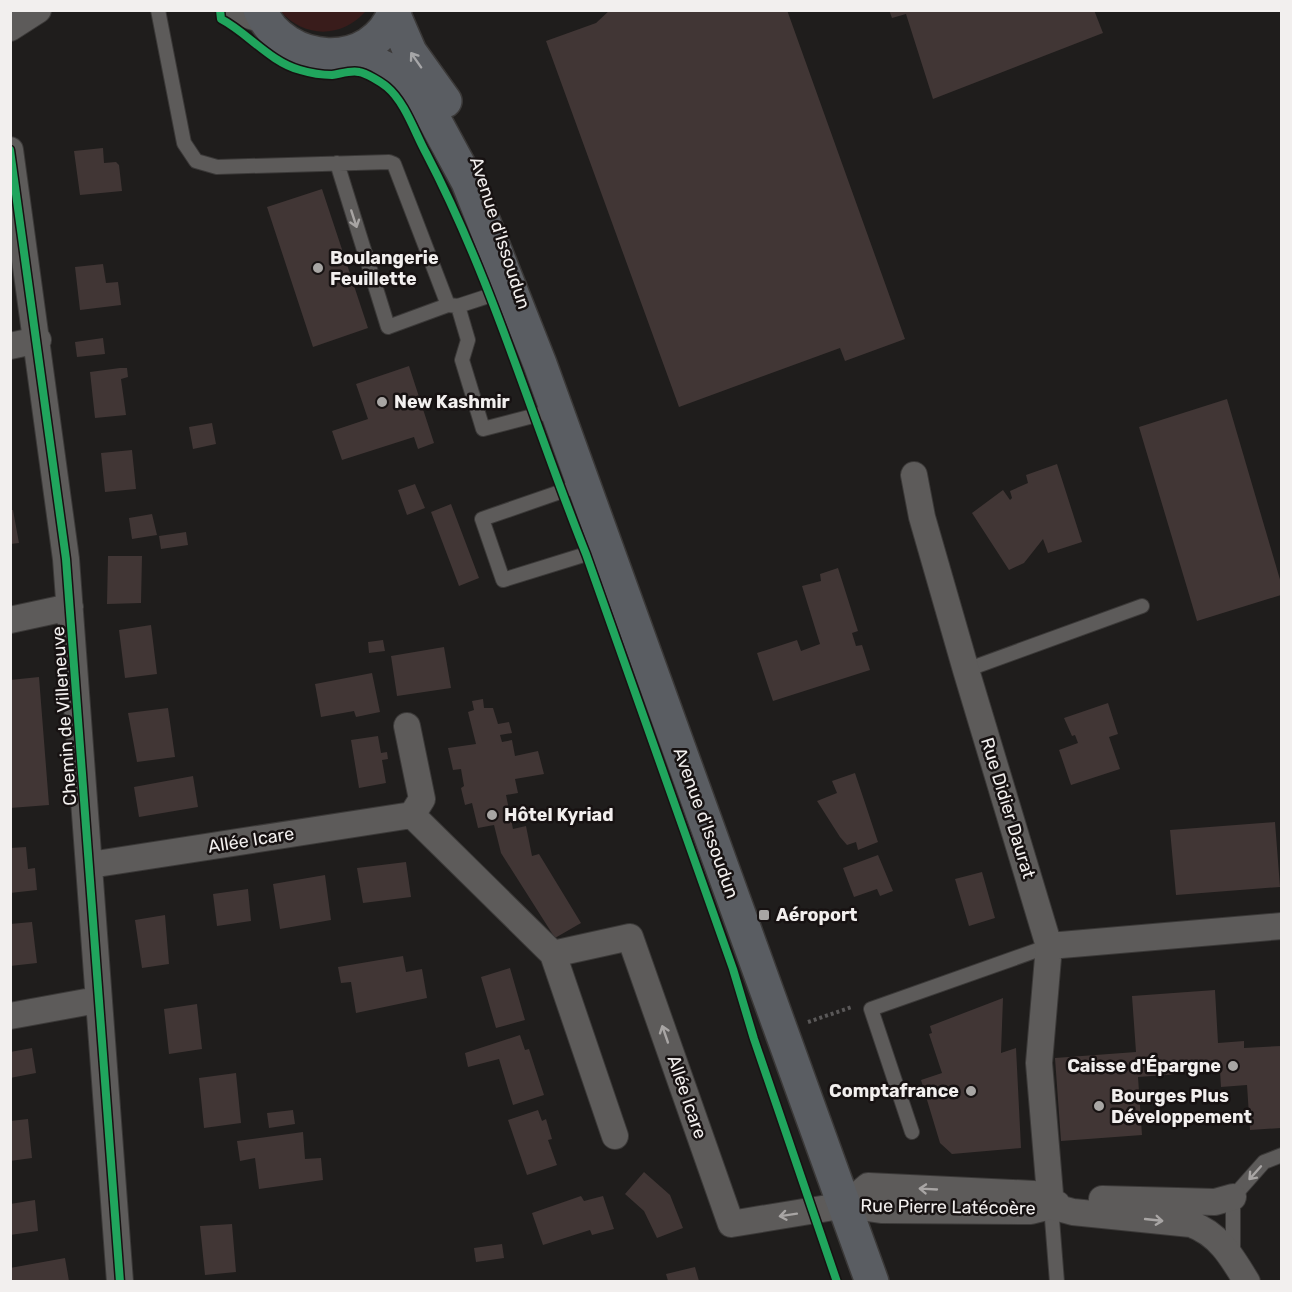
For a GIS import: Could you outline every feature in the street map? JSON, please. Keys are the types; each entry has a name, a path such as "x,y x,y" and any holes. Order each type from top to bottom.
{"main road":[{"path":"262,15 287,44 318,55 351,52 368,43 383,31 394,13"},
{"name":"Avenue d'Issoudun","path":"394,13 410,52 460,123 486,177 540,364"},
{"name":"Avenue d'Issoudun","path":"351,52 388,70 422,97 468,182 540,364 872,1281"}],"street":[{"path":"11,27 38,10"},
{"path":"231,10 262,15"},
{"name":"Chemin de Villeneuve","path":"10,150 16,223 38,340 70,607 90,865 97,1000 120,1281"},
{"path":"10,346 38,340"},
{"name":"Rue Didier Daurat","path":"914,476 922,517 1049,946 1039,1063 1051,1206"},
{"path":"10,620 70,607"},
{"path":"407,726 422,799 412,815 553,954 615,1136"},
{"name":"Allée Icare","path":"90,865 412,815"},
{"path":"1049,946 1281,926"},
{"name":"Allée Icare","path":"553,954 630,937 731,1224 846,1205"},
{"path":"10,1016 97,1000"},
{"name":"Rue Pierre Latécoère","path":"846,1205 868,1186 1034,1194 1051,1206 1073,1212 1191,1224 1204,1229 1219,1240 1247,1281"},
{"name":"Rue Pierre Latécoère","path":"1051,1206 1074,1199 1215,1202 1233,1197"}],"lane":[{"path":"159,10 184,143 196,161 217,166 389,162 394,165 468,340 462,360 483,429 556,410"},
{"path":"336,163 388,327 510,289"},
{"path":"583,484 482,519 503,580 606,548"},
{"path":"966,670 1142,606"},
{"path":"912,1132 871,1009 1049,946"},
{"path":"1233,1259 1233,1197 1264,1162 1281,1155"},
{"path":"1051,1206 1057,1281"}],"path":[{"path":"782,1031 852,1007 871,1009"}],"shaded area":[{"path":"280,11 366,11 346,26 323,32 301,27"}],"building":[{"path":"610,10 787,10 905,339 845,361 840,348 679,407 546,41 596,23"},
{"path":"889,10 1094,10 1103,33 933,99 906,14 892,18"},
{"path":"103,148 104,163 116,162 119,165 122,191 80,195 74,151"},
{"name":"Boulangerie Feuillette","path":"322,189 368,328 313,347 267,207"},
{"path":"103,264 106,283 118,282 121,305 80,310 75,267"},
{"path":"103,338 105,354 77,357 75,342"},
{"name":"New Kashmir","path":"409,366 434,443 418,449 414,437 342,460 332,431 368,419 356,384"},
{"path":"127,368 128,377 121,379 126,415 95,418 90,372"},
{"path":"1227,399 1281,583 1281,595 1197,621 1139,427"},
{"path":"212,423 216,444 193,449 189,427"},
{"path":"132,450 136,489 105,492 101,453"},
{"path":"1057,464 1082,542 1048,553 1043,539 1024,563 1009,570 972,513 1003,490 1010,500 1012,498 1010,491 1028,483 1026,475"},
{"path":"415,484 425,508 407,515 398,490"},
{"path":"451,504 479,578 459,586 431,512"},
{"path":"10,510 13,510 19,543 10,544"},
{"path":"152,514 157,535 132,539 129,518"},
{"path":"186,532 188,545 161,549 159,536"},
{"path":"108,556 142,556 141,603 107,604"},
{"path":"838,568 858,631 852,633 856,646 862,645 870,670 773,701 757,653 797,640 801,651 820,644 802,586 821,581 820,574"},
{"path":"151,625 157,674 125,678 119,630"},
{"path":"383,640 385,651 369,653 368,642"},
{"path":"444,647 451,688 397,696 391,656"},
{"path":"372,673 380,712 356,717 354,711 321,717 315,684"},
{"path":"39,677 49,805 10,808 10,680"},
{"name":"Hôtel Kyriad","path":"483,699 484,708 493,708 498,724 509,722 512,733 500,735 502,742 512,740 515,756 538,751 544,774 515,779 518,793 506,795 513,829 526,826 532,856 539,854 581,923 555,938 501,853 494,825 478,828 472,803 465,805 461,788 464,786 461,769 453,770 448,748 476,744 468,712 474,710 472,701"},
{"path":"1108,703 1118,734 1109,737 1120,769 1071,785 1059,750 1078,743 1075,735 1072,736 1064,718"},
{"path":"168,708 175,757 137,762 128,713"},
{"path":"378,736 381,753 387,752 388,759 382,760 386,783 359,788 351,740"},
{"path":"855,773 878,842 858,850 856,842 847,845 840,837 817,801 837,793 832,781"},
{"path":"193,776 198,807 139,817 134,787"},
{"path":"1275,822 1280,887 1176,895 1170,830"},
{"path":"26,847 28,869 35,868 37,890 10,893 10,848"},
{"path":"878,855 893,891 880,896 877,889 854,897 843,868"},
{"path":"406,862 411,897 363,903 357,868"},
{"path":"982,872 995,918 969,926 955,879"},
{"path":"325,875 331,920 280,929 273,884"},
{"path":"248,889 251,921 217,926 213,894"},
{"path":"165,915 169,964 142,968 135,920"},
{"path":"32,922 37,963 10,966 10,924"},
{"path":"403,956 406,972 422,969 427,998 356,1013 351,982 341,983 338,967"},
{"path":"510,968 525,1020 496,1028 481,977"},
{"path":"1215,990 1218,1043 1244,1041 1244,1048 1281,1046 1281,1128 1250,1130 1247,1085 1221,1087 1220,1071 1138,1077 1142,1135 1061,1141 1055,1058 1136,1052 1132,996"},
{"name":"Comptafrance","path":"1003,998 1001,1053 1016,1048 1021,1148 952,1154 940,1143 921,1080 942,1073 929,1034 932,1033 930,1026"},
{"path":"197,1004 202,1049 169,1054 164,1009"},
{"path":"520,1035 525,1050 529,1049 544,1095 513,1105 499,1059 468,1067 465,1053"},
{"path":"32,1048 36,1073 10,1078 10,1052"},
{"path":"236,1073 241,1123 204,1128 199,1078"},
{"path":"293,1110 295,1124 269,1128 267,1113"},
{"path":"538,1110 542,1121 546,1119 552,1139 548,1140 557,1165 527,1175 508,1120"},
{"path":"28,1119 32,1158 10,1161 10,1121"},
{"path":"303,1132 305,1159 321,1158 323,1180 259,1189 255,1158 240,1161 237,1141"},
{"path":"644,1172 670,1195 683,1228 657,1238 644,1211 625,1194"},
{"path":"581,1196 584,1201 603,1196 614,1229 592,1235 590,1230 543,1245 532,1213"},
{"path":"35,1200 38,1231 10,1235 10,1204"},
{"path":"232,1224 236,1272 205,1275 200,1226"},
{"path":"502,1244 504,1258 476,1262 474,1248"},
{"path":"65,1258 69,1281 10,1281 10,1268"},
{"path":"695,1267 699,1281 668,1281 666,1274"}],"cycle path":[{"path":"220,10 221,19 289,66 324,75 359,72 387,87 404,109 450,201 492,301 586,554 733,969 754,1039 837,1282"},
{"path":"10,150 66,559 120,1282"}],"place":[{"name":"Boulangerie Feuillette","path":"318,268"},
{"name":"New Kashmir","path":"382,402"},
{"name":"Hôtel Kyriad","path":"492,815"},
{"name":"Aéroport","path":"764,915"},
{"name":"Caisse d'Épargne","path":"1233,1066"},
{"name":"Comptafrance","path":"971,1091"},
{"name":"Bourges Plus Développement","path":"1099,1106"}]}
